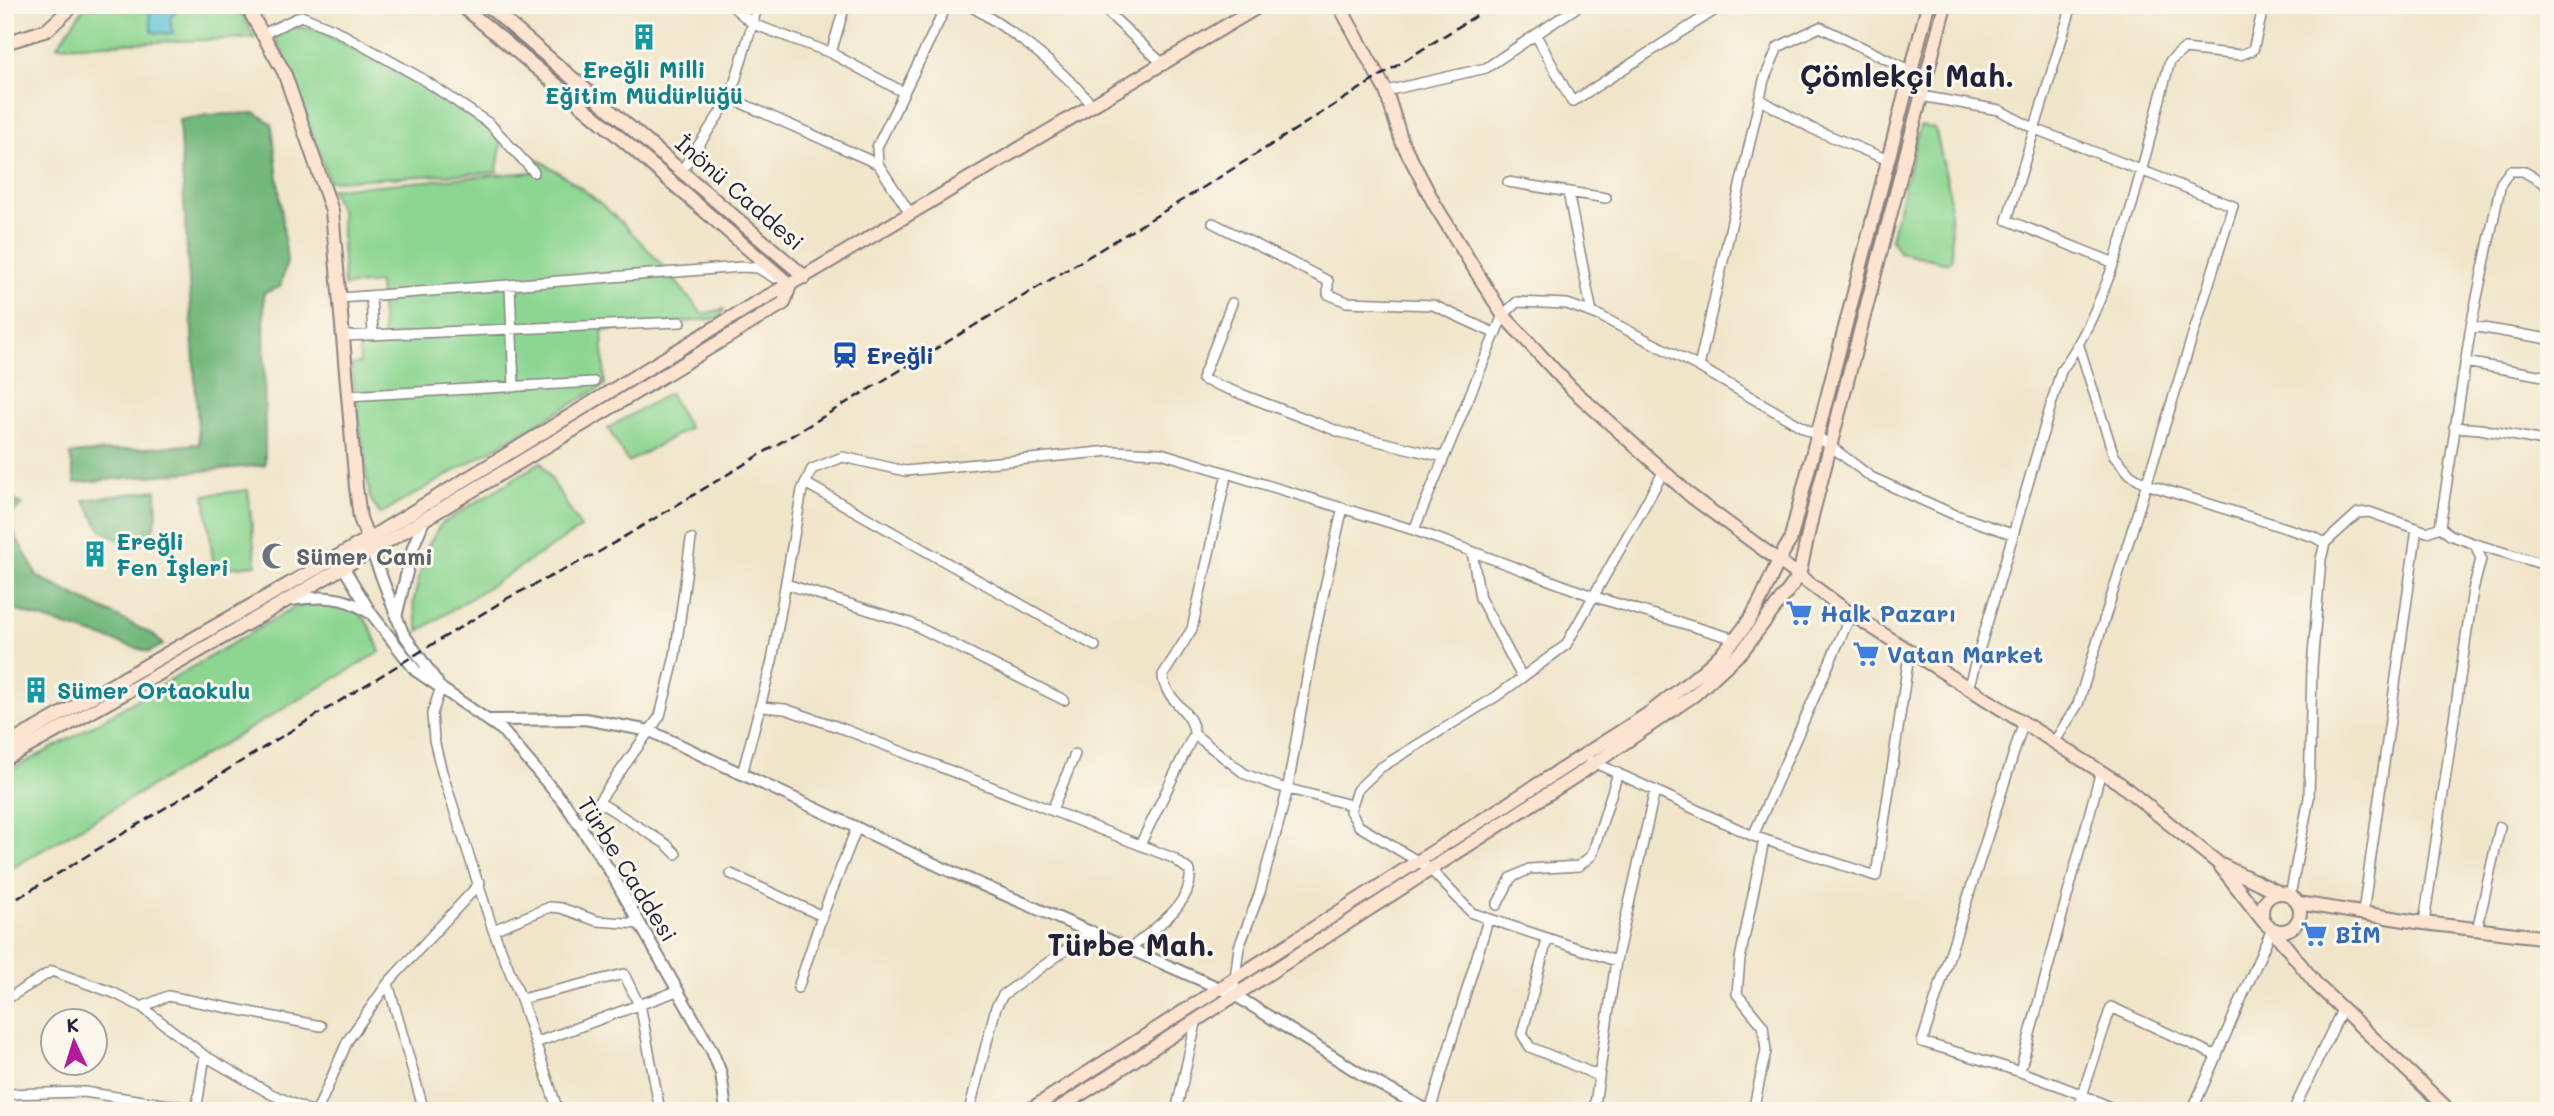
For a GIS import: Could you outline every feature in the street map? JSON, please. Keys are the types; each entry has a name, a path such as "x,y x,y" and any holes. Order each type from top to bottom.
{"main road":[{"path":"246,5 284,72 332,211 358,508 368,539"},
{"path":"461,5 790,285"},
{"name":"İnönü Caddesi","path":"486,5 805,276"},
{"path":"5,759 291,600 368,539 652,365 1164,65 1261,5"},
{"path":"1339,5 1386,91 1402,142 1435,205 1503,316 1572,389 1692,497 1852,614 1969,685 2101,771 2218,863 2289,897 2300,914 2293,928 2283,932 2268,925"},
{"path":"1055,1111 1595,763 1694,695 1743,650 1799,576 1830,445 1945,5"},
{"path":"5,43 47,30 68,8"},
{"path":"1028,1111 1234,976 1651,712 1720,657 1735,639 1751,618 1778,559 1790,541 1911,71 1924,8"},
{"path":"5,746 341,563 371,554 784,303 790,285"},
{"path":"2218,863 2299,965 2342,1010 2450,1111"},
{"path":"2268,925 2263,906 2269,897 2289,897 2424,923 2549,938"}],"street":[{"path":"731,5 753,24 831,52 903,92"},
{"path":"682,170 730,98 758,5"},
{"path":"831,52 845,5"},
{"path":"910,213 878,164 877,146 947,5"},
{"path":"969,5 995,21 1071,79 1093,106"},
{"path":"1100,5 1164,65"},
{"path":"1386,91 1486,68 1580,5"},
{"path":"1536,35 1572,102 1723,5"},
{"path":"2072,5 2007,220 2112,262"},
{"path":"1969,685 2061,371 2079,346 2112,262 2170,61 2184,49 2240,55 2253,50 2264,5"},
{"path":"261,35 301,16 323,24 421,78 490,124 534,172"},
{"path":"1699,368 1759,99 1778,47 1819,27 1911,71"},
{"path":"1922,96 1999,110 2035,129 2233,206 2078,704 2055,741"},
{"path":"730,98 878,164"},
{"path":"1759,99 1813,129 1888,160"},
{"path":"2440,527 2471,326 2501,183 2510,171 2523,171 2549,186"},
{"path":"1508,182 1606,198"},
{"path":"1568,192 1592,313"},
{"path":"1213,223 1328,281 1328,294 1347,302 1433,305 1496,334"},
{"path":"340,298 741,267 758,268 790,285"},
{"path":"510,286 514,387"},
{"path":"370,296 373,334"},
{"path":"1414,530 1503,316 1517,302 1567,304 1592,313 1699,368 1816,435 1871,477 1953,514 2012,534"},
{"path":"1232,303 1202,379 1340,432 1444,457"},
{"path":"344,336 681,322"},
{"path":"2471,326 2549,339"},
{"path":"2079,346 2115,456 2130,474 2146,484 2314,537 2325,543"},
{"path":"2465,362 2549,377"},
{"path":"347,396 594,382"},
{"path":"2454,427 2549,442"},
{"path":"742,774 762,707 805,483 812,469 843,457 905,471 1111,451 1161,453 1342,511 1414,530 1595,597 1735,639"},
{"path":"1616,961 1472,913 1429,868 1359,826 1349,811 1357,790 1380,768 1522,677 1566,645 1664,471"},
{"path":"1140,845 1194,734 1194,724 1167,693 1163,675 1192,629 1227,473"},
{"path":"805,483 1095,646"},
{"path":"1233,994 1239,947 1260,892 1288,788 1315,632 1342,511"},
{"path":"2289,897 2309,798 2312,667 2321,559 2325,543 2358,513 2369,512 2427,532 2440,527"},
{"path":"396,618 413,547 423,523"},
{"path":"2440,527 2450,535 2475,544 2549,566"},
{"path":"2363,913 2417,528"},
{"name":"Türbe Caddesi","path":"368,539 371,554 396,618 409,643 440,687"},
{"path":"581,826 660,716 675,656 691,539"},
{"path":"2424,923 2473,590 2481,559 2475,544"},
{"path":"1472,552 1480,598 1522,677"},
{"name":"Türbe Caddesi","path":"341,563 371,613 416,671 490,720 524,754 581,826 717,1062 726,1111"},
{"path":"786,584 910,622 1064,700"},
{"name":"Türbe Caddesi","path":"291,600 336,597 350,601 371,613"},
{"path":"1753,836 1852,614"},
{"path":"1580,757 1753,836 1876,876 1910,649"},
{"path":"440,687 432,715 434,740 458,827 480,883 493,930 521,999 558,1111"},
{"path":"762,707 785,709 841,727 1173,858 1191,871 1192,882 1178,907 1130,949"},
{"path":"490,720 585,719 650,731 857,828 1092,931 1215,989 1233,994 1364,1076 1430,1111 1489,920"},
{"path":"2024,721 1922,1042 2020,1071 2081,1093 2118,1111"},
{"path":"1194,734 1245,774 1352,805"},
{"path":"1052,810 1074,754"},
{"path":"2020,1071 2101,771"},
{"path":"1497,905 1511,878 1529,869 1579,866 1592,855 1618,774"},
{"path":"1594,1111 1616,961 1655,790"},
{"path":"599,802 666,844 676,854"},
{"path":"2477,930 2500,827"},
{"path":"799,988 822,916 857,828"},
{"path":"1752,1111 1766,1051 1763,1026 1737,993 1740,959 1764,840"},
{"path":"731,874 822,916"},
{"path":"317,1111 348,1041 388,983 480,883"},
{"path":"493,930 550,907 561,908 597,921 639,924"},
{"path":"2192,1111 2217,1056 2268,925"},
{"path":"969,1111 996,1006 1003,995 1092,931"},
{"path":"1547,940 1522,1034 1530,1046 1599,1076"},
{"path":"5,1000 52,971 114,993 142,1007 205,1056 271,1094 310,1111"},
{"path":"521,999 624,974 639,1004 660,1111"},
{"path":"388,983 424,1111"},
{"path":"536,1043 677,991"},
{"path":"142,1007 168,996 321,1026"},
{"path":"2077,1111 2110,1007 2217,1056"},
{"path":"2293,1111 2342,1010"},
{"path":"1176,1111 1197,1017"},
{"path":"5,1094 84,1092 196,1110 205,1056"}],"green space":[{"path":"86,5 238,5 255,38 57,46"},
{"path":"289,27 316,29 413,81 486,126 501,143 497,172 329,181 289,66 275,38"},
{"path":"256,113 272,124 287,262 280,287 264,293 265,465 75,483 70,454 199,444 179,120 208,115"},
{"path":"1920,126 1935,128 1949,189 1952,258 1948,263 1899,252 1891,238"},
{"path":"531,156 557,171 604,206 645,246 702,314 724,309 720,318 602,331 605,385 380,514 370,498 351,365 360,363 359,342 384,342 379,283 344,286 341,211 330,189 533,172"},
{"path":"669,393 689,428 628,462 608,428"},
{"path":"541,462 581,528 419,631 413,603 426,549 441,524"},
{"path":"156,490 157,515 150,541 129,546 101,530 84,500"},
{"path":"248,490 256,565 214,569 205,495"},
{"path":"5,496 23,505 11,514 13,531 38,577 154,635 163,645 149,652 5,607"},
{"path":"321,604 346,608 361,615 380,652 5,872 5,773 73,737 296,606"}],"water":[{"path":"148,5 174,5 176,11 170,18 173,34 152,32"}],"railway":[{"path":"5,906 508,598 599,552 1204,187 1493,5"}],"place":[{"name":"Ereğli Milli Eğitim Müdürlüğü","path":"644,37"},
{"name":"Ereğli","path":"845,355"},
{"name":"Ereğli Fen İşleri","path":"95,554"},
{"name":"Sümer Cami","path":"275,556"},
{"name":"Halk Pazarı","path":"1799,613"},
{"name":"Vatan Market","path":"1866,654"},
{"name":"Sümer Ortaokulu","path":"36,690"},
{"name":"BİM","path":"2314,934"}],"district":[{"name":"Çömlekçi Mah.","path":"1907,75"},
{"name":"Türbe Mah.","path":"1131,944"}]}
